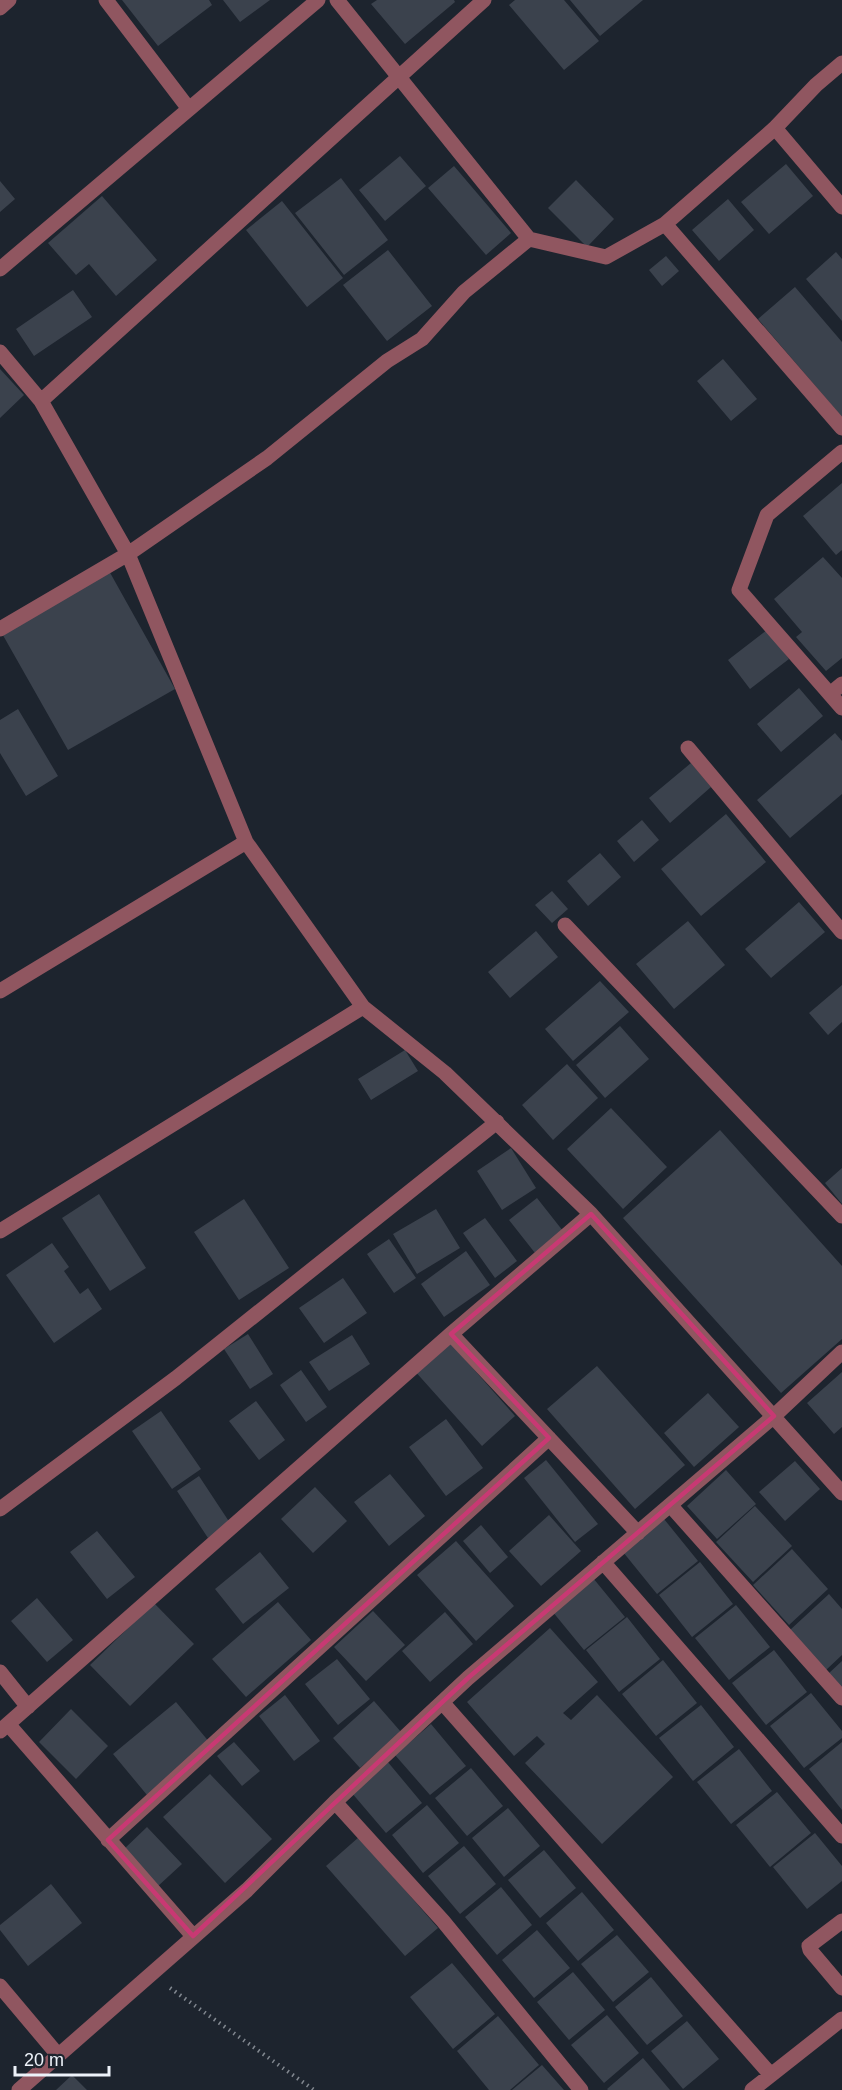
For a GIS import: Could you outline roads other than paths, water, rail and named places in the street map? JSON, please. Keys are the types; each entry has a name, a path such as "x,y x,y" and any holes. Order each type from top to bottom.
{"street":[{"path":"0,8 9,0"},
{"path":"106,0 189,109"},
{"path":"2,263 318,0"},
{"path":"338,0 529,239 606,257 665,224 775,128 816,85 842,63"},
{"path":"41,401 484,0"},
{"path":"775,128 842,207"},
{"path":"665,224 842,428"},
{"path":"0,629 128,554 267,458 387,361 422,339 464,292 529,239"},
{"path":"0,352 41,401 128,554 246,842 363,1007 445,1072 591,1214 842,1493"},
{"path":"842,453 767,515 739,590 836,689 842,708"},
{"path":"688,748 842,933"},
{"path":"0,991 246,842"},
{"path":"565,925 842,1216"},
{"path":"0,1231 363,1007"},
{"path":"0,1509 176,1378 497,1122"},
{"path":"194,1936 4,1728 451,1334 591,1214"},
{"path":"451,1334 638,1533"},
{"path":"19,2090 247,1890 335,1802 442,1702 774,1416 842,1352"},
{"path":"108,1840 549,1438"},
{"path":"670,1506 842,1698"},
{"path":"603,1562 842,1836"},
{"path":"0,1672 28,1707"},
{"path":"442,1702 771,2075"},
{"path":"335,1802 443,1921 581,2090"},
{"path":"842,1921 809,1946 842,1988"},
{"path":"0,1986 58,2055"},
{"path":"752,2090 842,2019"}]}
